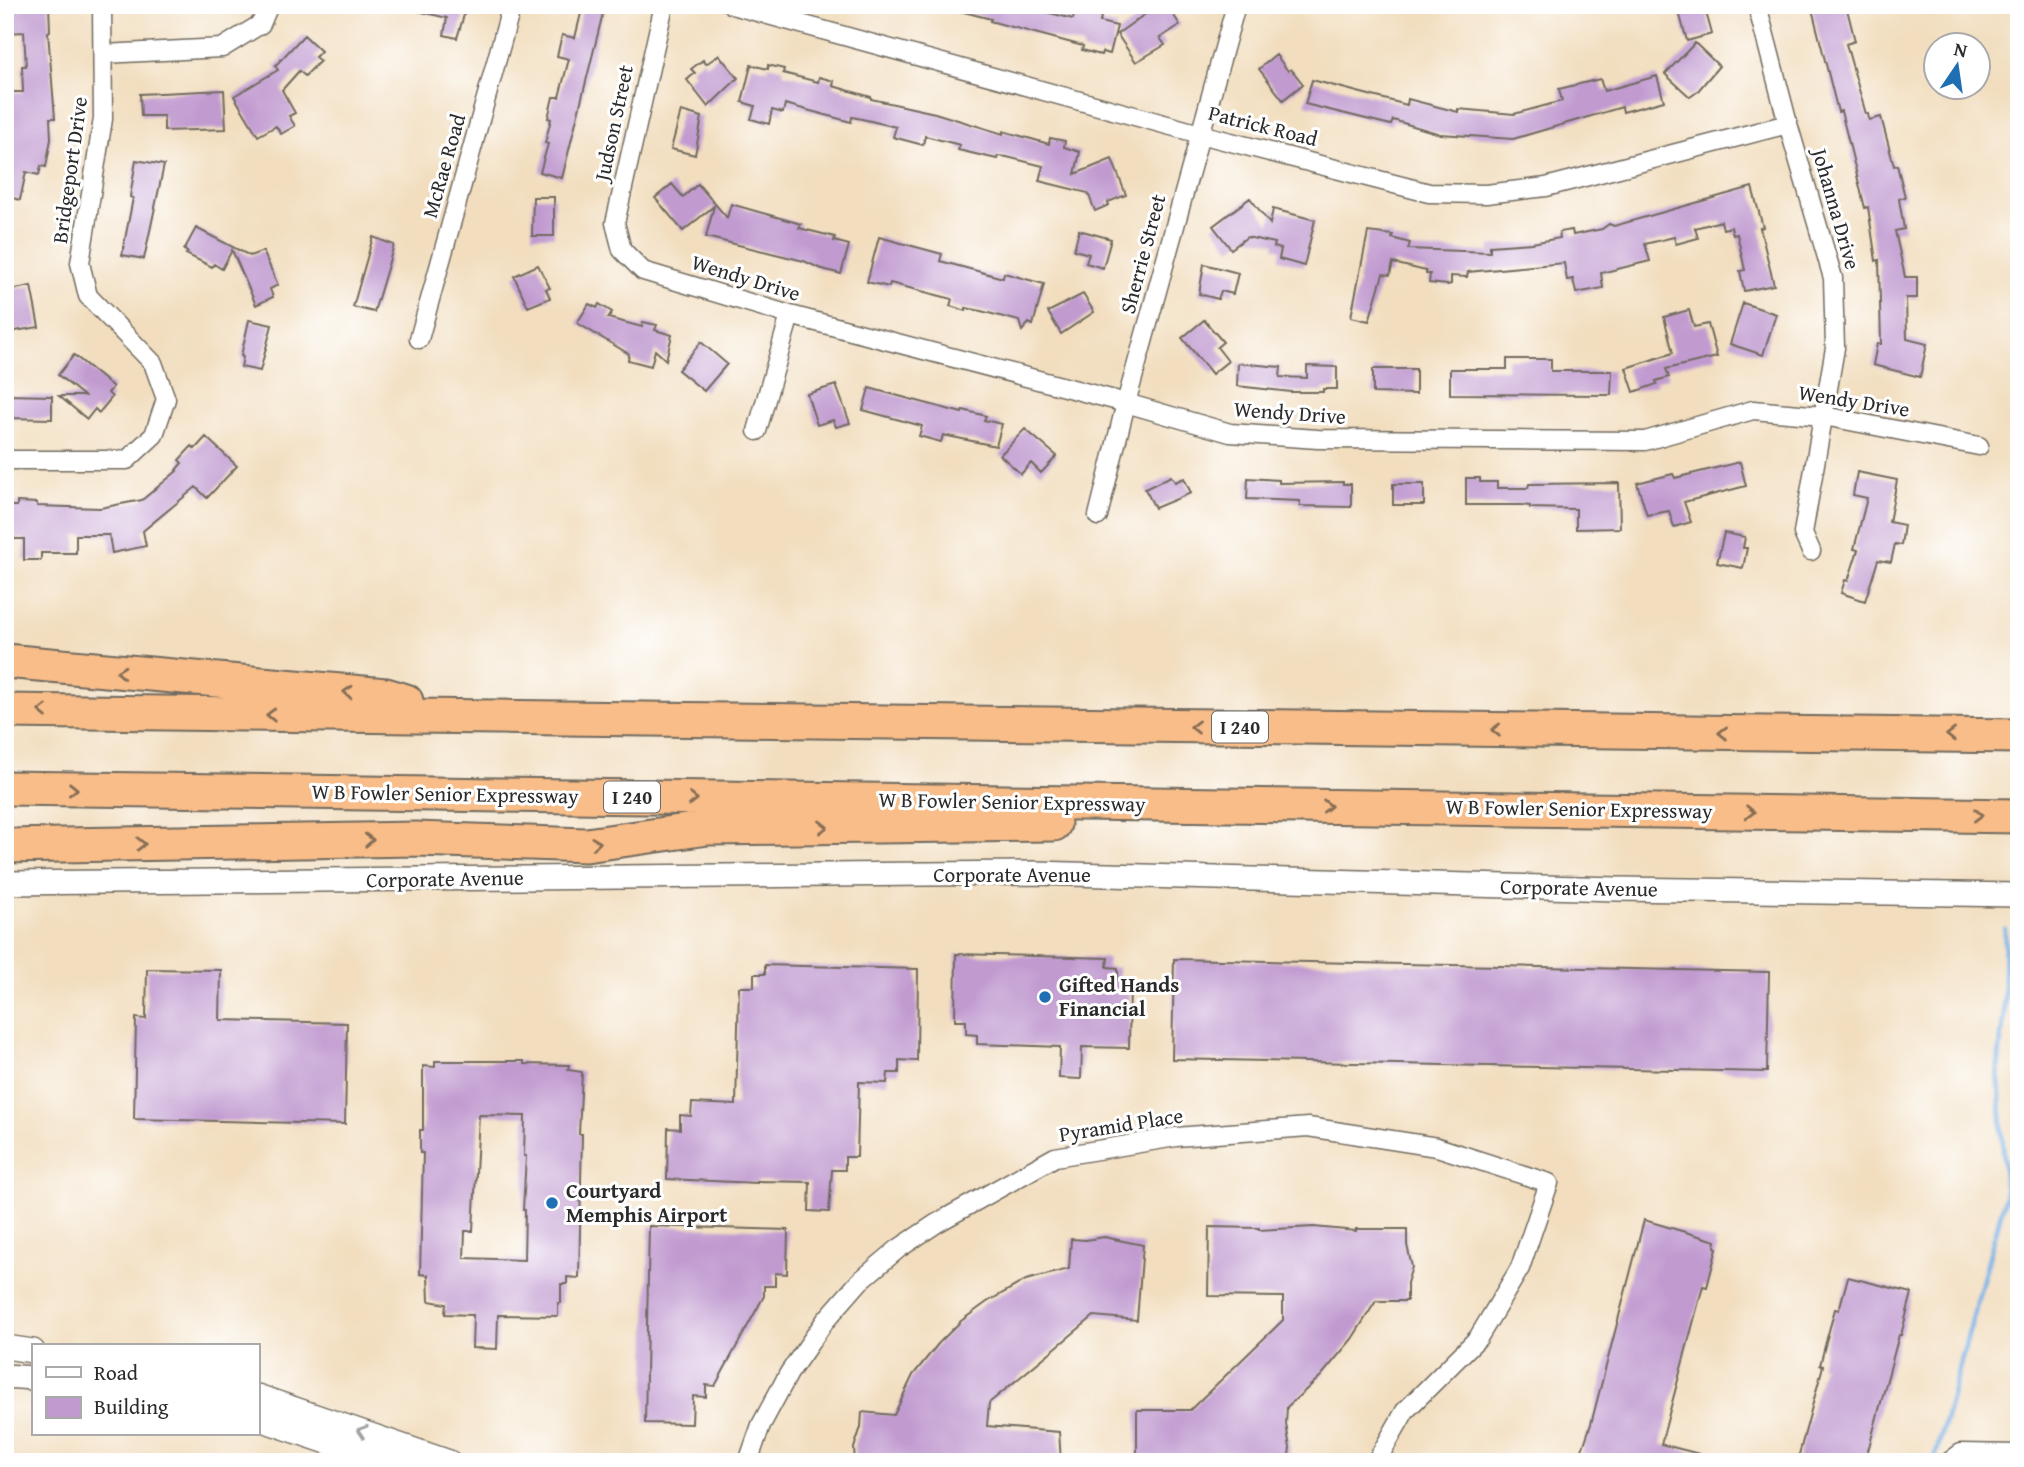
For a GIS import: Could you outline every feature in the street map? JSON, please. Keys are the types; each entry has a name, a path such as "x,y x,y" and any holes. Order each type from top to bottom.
{"highway":[{"path":"5,661 386,695 461,718"},
{"name":"I 240","path":"5,711 2019,736"},
{"name":"W B Fowler Senior Expressway","path":"5,788 2019,816"},
{"path":"5,846 416,839 586,845 708,828 1049,825 1259,805"}],"street":[{"name":"Bridgeport Drive","path":"5,460 127,460 154,435 166,399 153,363 88,296 80,263 103,119 102,5"},
{"path":"104,54 222,48 261,24 269,5"},
{"name":"McRae Road","path":"419,339 512,5"},
{"name":"Judson Street","path":"622,250 615,223 663,5"},
{"name":"Patrick Road","path":"732,5 1200,134 1429,193 1486,194 1546,187 1788,124"},
{"name":"Sherrie Street","path":"1098,516 1126,403 1236,5"},
{"name":"Johanna Drive","path":"1757,5 1833,278 1835,348 1803,533 1811,551"},
{"name":"Wendy Drive","path":"622,250 643,271 790,315 1230,433 1318,439 1645,441 1753,410 1824,416 1979,446"},
{"path":"757,431 790,315"},
{"name":"Corporate Avenue","path":"5,883 1035,873 1617,889 2019,895"},
{"name":"Pyramid Place","path":"748,1462 761,1425 789,1373 825,1321 860,1281 937,1223 1055,1157 1176,1137 1308,1127 1437,1147 1549,1184 1520,1268 1478,1338 1405,1411 1376,1462"},
{"path":"5,1347 32,1351"},
{"path":"5,1376 32,1378"},
{"path":"259,1397 449,1462"},
{"path":"259,1420 386,1462"},
{"path":"1949,1462 1961,1453 2019,1454"}],"building":[{"path":"25,5 49,5 48,32 55,118 50,118 51,139 46,167 41,166 39,175 26,172 20,200 5,196 5,134 13,135 11,92 23,92 22,66 26,66 24,32 7,33 6,9 25,9"},
{"path":"419,5 467,5 457,38 444,35 447,18 418,11"},
{"path":"583,5 605,5 562,178 540,172 548,144 545,143 553,97 559,97 569,59 557,56 562,35 575,38"},
{"path":"957,5 1039,5 1047,7 1046,12 1073,19 1077,5 1103,5 1100,22 1117,26 1110,54 1102,52 1101,55 1082,50 1083,46 956,10"},
{"path":"1158,5 1167,5 1180,25 1160,38 1165,45 1136,62 1117,34"},
{"path":"1677,5 1704,5 1712,34 1687,41"},
{"path":"1811,5 1846,5 1855,41 1846,44 1866,114 1869,120 1881,117 1894,166 1897,165 1905,197 1899,199 1904,229 1895,231 1905,277 1917,277 1917,298 1906,298 1907,339 1927,344 1920,377 1873,365 1877,344 1881,344 1879,260 1876,261 1868,207 1865,208"},
{"path":"304,35 321,51 315,57 320,61 305,76 299,71 282,90 295,113 289,116 295,126 281,134 276,126 258,136 234,96 278,70 275,66"},
{"path":"1695,43 1719,66 1690,97 1665,74"},
{"path":"719,55 738,78 708,107 687,80 695,73 691,69 703,60 706,64"},
{"path":"1276,55 1288,71 1291,69 1303,84 1283,100 1259,69"},
{"path":"751,65 784,69 783,73 818,82 819,77 834,81 833,86 871,99 935,113 1003,134 1003,131 1049,144 1050,138 1065,141 1064,147 1080,152 1075,174 1112,159 1126,195 1095,211 1088,193 1039,181 1043,166 1007,157 998,156 997,159 958,150 960,145 925,136 923,145 893,137 896,127 862,119 852,117 851,122 785,104 783,113 772,110 769,124 751,119 755,106 742,102"},
{"path":"1657,76 1664,101 1623,112 1622,107 1513,139 1440,134 1393,120 1391,125 1305,104 1312,80 1407,105 1408,99 1458,112 1458,109 1514,114 1562,101 1559,89 1600,79 1604,91"},
{"path":"224,90 226,129 164,131 164,116 141,116 140,94"},
{"path":"681,111 702,117 695,155 671,149"},
{"path":"136,160 164,165 144,259 122,255 133,198 130,197"},
{"path":"672,184 683,197 698,184 727,218 731,204 801,224 799,228 835,237 834,241 849,245 841,274 804,261 706,237 714,206 683,231 655,198"},
{"path":"1752,187 1774,285 1744,291 1740,271 1745,270 1737,234 1733,235 1731,227 1723,229 1721,221 1695,228 1698,238 1676,244 1674,237 1645,244 1650,261 1601,273 1603,288 1576,293 1573,279 1567,280 1564,263 1468,272 1467,277 1451,276 1451,284 1448,285 1429,283 1430,274 1426,274 1426,271 1393,263 1390,275 1383,274 1369,321 1351,317 1368,232 1393,235 1392,238 1410,243 1408,249 1490,252 1490,246 1560,238 1559,232 1572,230 1573,235 1602,229 1609,224 1614,226"},
{"path":"533,197 554,197 554,236 532,236"},
{"path":"1250,198 1270,224 1273,209 1315,220 1304,266 1279,259 1281,249 1274,247 1275,243 1247,237 1231,249 1213,226"},
{"path":"196,228 250,256 263,251 278,285 270,289 273,297 256,305 232,250 222,269 186,254 188,252 184,250"},
{"path":"1079,230 1111,239 1103,268 1086,263 1089,254 1074,250"},
{"path":"373,237 394,245 374,312 353,307"},
{"path":"879,237 942,254 940,261 1003,278 1004,273 1044,284 1033,325 1029,323 1022,331 1019,321 950,306 952,299 890,283 889,287 867,282"},
{"path":"1204,264 1238,273 1233,294 1221,291 1218,299 1199,294"},
{"path":"538,265 550,288 546,289 550,298 528,307 514,276"},
{"path":"31,286 39,327 9,332 5,313 5,291"},
{"path":"1083,294 1094,312 1061,334 1048,312"},
{"path":"1743,303 1776,314 1763,355 1730,344"},
{"path":"589,304 597,308 599,304 612,312 608,318 642,327 643,322 657,325 655,330 672,335 666,360 655,350 651,366 628,360 629,354 577,323"},
{"path":"1689,310 1694,327 1708,324 1717,357 1666,369 1669,377 1634,392 1626,368 1673,353 1664,317"},
{"path":"249,320 272,325 260,371 241,367"},
{"path":"1204,320 1223,342 1217,347 1228,361 1212,374 1182,338"},
{"path":"701,342 727,364 704,391 678,370"},
{"path":"74,355 113,387 108,393 112,397 99,413 95,409 87,419 59,396 84,396 58,375"},
{"path":"1507,359 1551,359 1551,371 1612,371 1611,395 1450,394 1450,369 1507,369"},
{"path":"1238,363 1281,367 1280,377 1307,378 1307,366 1337,367 1337,389 1291,392 1237,386"},
{"path":"1373,369 1416,369 1416,394 1373,393"},
{"path":"836,385 850,423 836,427 833,420 817,425 807,394"},
{"path":"869,388 962,413 963,410 986,416 984,420 1002,424 996,446 943,435 941,442 919,436 922,426 863,410"},
{"path":"5,395 52,396 52,419 5,418"},
{"path":"1025,429 1057,456 1041,473 1031,463 1021,474 1000,455"},
{"path":"206,437 237,466 207,498 196,487 143,531 146,546 112,553 109,535 76,535 76,553 41,553 41,560 24,560 24,539 12,539 12,530 5,530 5,506 17,506 17,502 37,503 37,506 100,508 142,500 177,471 182,463 179,460 192,446 195,449"},
{"path":"1740,462 1746,486 1684,502 1691,522 1674,527 1669,511 1647,515 1637,483 1673,474 1675,478"},
{"path":"1857,472 1897,480 1889,522 1904,525 1901,545 1895,544 1891,562 1878,560 1865,601 1841,593 1858,550 1854,549 1867,498 1853,495"},
{"path":"1171,476 1175,482 1184,478 1191,493 1155,508 1145,489"},
{"path":"1248,478 1279,480 1279,483 1351,484 1351,507 1300,506 1300,501 1247,499"},
{"path":"1466,478 1480,478 1480,482 1497,482 1497,488 1528,488 1529,484 1619,483 1620,528 1576,529 1576,509 1466,505"},
{"path":"1393,484 1424,484 1424,505 1393,505"},
{"path":"1724,533 1745,537 1743,548 1747,548 1743,568 1717,563"},
{"path":"956,954 1108,958 1107,967 1118,968 1118,980 1130,981 1129,1048 1082,1047 1081,1079 1059,1078 1060,1047 977,1044 977,1035 966,1034 966,1021 955,1021"},
{"path":"1174,959 1769,972 1767,1072 1172,1059"},
{"path":"765,965 918,969 917,1061 899,1060 899,1073 888,1073 887,1083 859,1082 857,1157 845,1157 845,1170 832,1170 829,1212 809,1211 810,1182 757,1183 667,1179 668,1128 680,1129 680,1115 691,1116 692,1103 736,1105 739,987 754,987 754,974 765,974"},
{"path":"147,969 221,970 220,1020 347,1023 345,1124 134,1119 136,1018 146,1019"},
{"name":"Courtyard Memphis Airport","path":"435,1061 524,1061 524,1064 569,1065 568,1070 582,1072 579,1278 567,1277 567,1284 561,1284 558,1316 498,1315 497,1349 472,1348 473,1315 445,1314 446,1304 429,1301 428,1275 420,1274 423,1066 435,1067","holes":["479,1115 525,1116 524,1260 464,1258 465,1231 473,1231"]},
{"path":"1644,1220 1716,1241 1717,1248 1707,1287 1703,1286 1661,1444 1711,1457 1711,1462 1613,1462 1581,1453"},
{"path":"649,1226 788,1230 787,1274 775,1273 775,1286 764,1286 764,1296 715,1386 706,1385 706,1397 693,1396 692,1424 645,1423"},
{"path":"1209,1227 1259,1230 1314,1227 1356,1231 1407,1229 1412,1267 1407,1283 1407,1301 1376,1301 1352,1339 1321,1376 1287,1407 1286,1424 1290,1448 1288,1462 1137,1462 1137,1410 1190,1410 1283,1320 1283,1297 1208,1296"},
{"path":"1104,1237 1143,1245 1137,1320 1094,1316 989,1403 987,1426 1059,1432 1061,1462 855,1462 854,1448 861,1427 862,1412 894,1415 913,1375 961,1321 987,1302 1026,1280 1069,1269 1071,1239"},
{"path":"1848,1277 1912,1293 1901,1335 1865,1462 1797,1462 1823,1366 1820,1365 1827,1338 1835,1309 1839,1310"}],"waterway":[{"path":"1934,1462 2006,1194 1998,1067 2004,1014 2005,929"}],"place":[{"name":"Gifted Hands Financial","path":"1045,997"},
{"name":"Courtyard Memphis Airport","path":"552,1203"}]}
